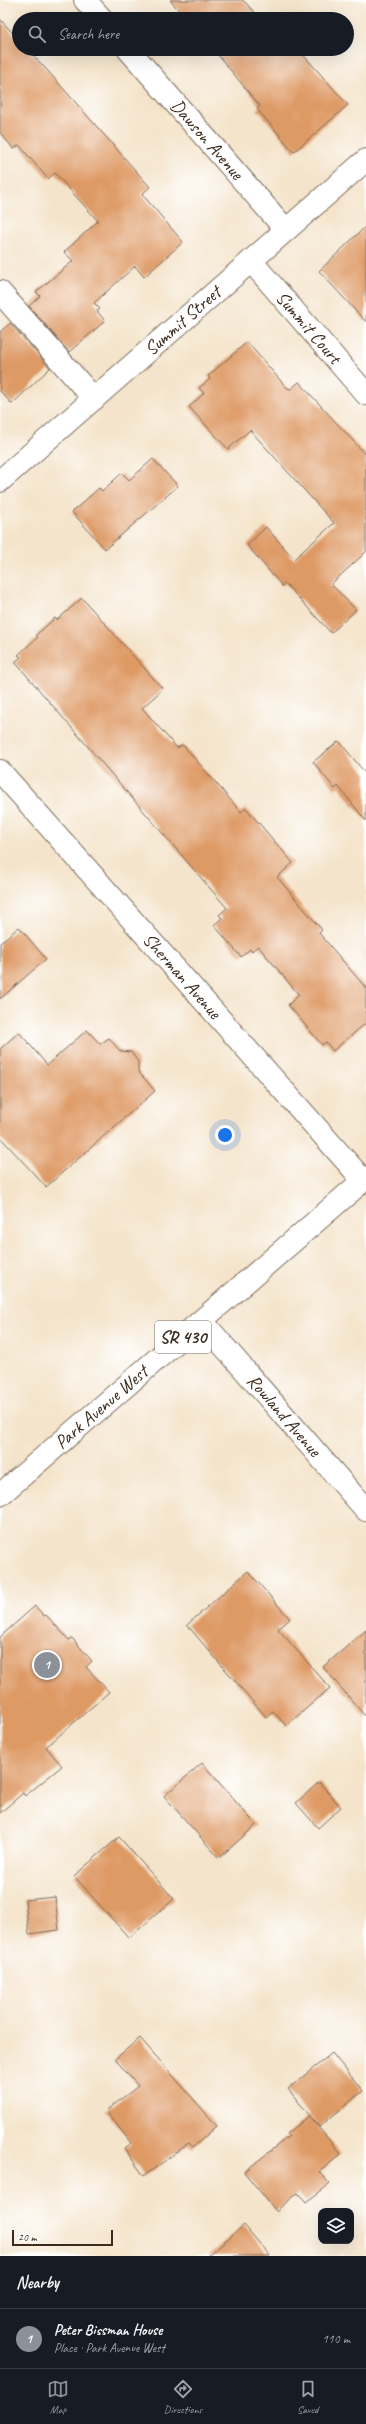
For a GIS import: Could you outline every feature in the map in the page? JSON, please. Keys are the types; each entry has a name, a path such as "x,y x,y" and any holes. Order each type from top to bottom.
{"street":[{"path":"85,0 96,12"},
{"name":"Dawson Avenue","path":"134,56 286,230"},
{"name":"Summit Street","path":"0,482 366,160"},
{"name":"Summit Court","path":"251,261 366,394"},
{"path":"0,292 94,399"},
{"name":"Sherman Avenue","path":"0,771 365,1179"},
{"name":"Park Avenue West","path":"0,1495 365,1179"},
{"name":"Rowland Avenue","path":"202,1321 366,1510"}],"building":[{"path":"170,0 243,0 254,12 180,12"},
{"path":"0,19 12,32 12,56 34,56 46,69 150,187 142,194 183,242 144,277 135,266 94,303 100,309 97,311 105,321 69,352 29,306 40,296 36,292 73,261 64,252 98,221 55,173 48,179 19,145 14,149 0,133"},
{"path":"219,56 304,56 348,105 294,152 257,109 260,106"},
{"path":"366,226 366,322 319,271"},
{"path":"10,323 50,368 12,404 0,391 0,332"},
{"path":"247,342 287,388 291,389 299,382 366,455 366,552 331,584 356,610 331,633 285,583 282,586 247,545 266,527 294,559 334,523 250,430 228,449 189,407 204,393 199,388 210,379 208,376"},
{"path":"153,459 178,486 105,549 72,512 99,488 102,491 122,473 129,480"},
{"path":"82,598 163,689 142,708 177,748 182,745 185,747 241,812 246,808 293,863 277,877 322,930 319,933 366,988 366,1023 333,1051 326,1042 322,1045 288,1005 299,995 258,946 252,951 250,949 241,957 214,925 222,918 219,915 227,908 15,662 21,657 18,655 38,637 36,635 55,618 57,620"},
{"path":"339,741 366,774 366,821 338,786 335,789 313,762"},
{"path":"19,927 46,959 0,999 0,943"},
{"path":"87,1030 100,1044 109,1038 120,1051 131,1052 138,1061 138,1071 155,1091 46,1187 0,1137 0,1049 19,1032 47,1065"},
{"path":"248,1571 290,1619 278,1629 330,1688 286,1726 273,1711 266,1717 187,1625"},
{"path":"35,1606 44,1616 46,1615 69,1640 72,1638 92,1661 86,1667 109,1692 46,1747 62,1766 25,1796 23,1793 0,1813 0,1637"},
{"path":"366,1630 366,1717 323,1667"},
{"path":"202,1763 256,1825 219,1858 164,1796"},
{"path":"319,1782 341,1807 318,1828 296,1803"},
{"path":"119,1837 174,1899 129,1938 74,1876"},
{"path":"55,1897 59,1930 29,1934 25,1900"},
{"path":"140,2038 217,2126 192,2148 188,2144 144,2176 124,2148 131,2143 106,2111 138,2086 115,2059"},
{"path":"332,2053 363,2091 319,2127 288,2089"},
{"path":"309,2116 341,2154 319,2172 330,2184 306,2202 298,2193 276,2211 244,2172 289,2136 287,2134"},
{"path":"244,2225 270,2256 207,2256"}],"place":[{"name":"Peter Bissman House","path":"47,1665"}]}
